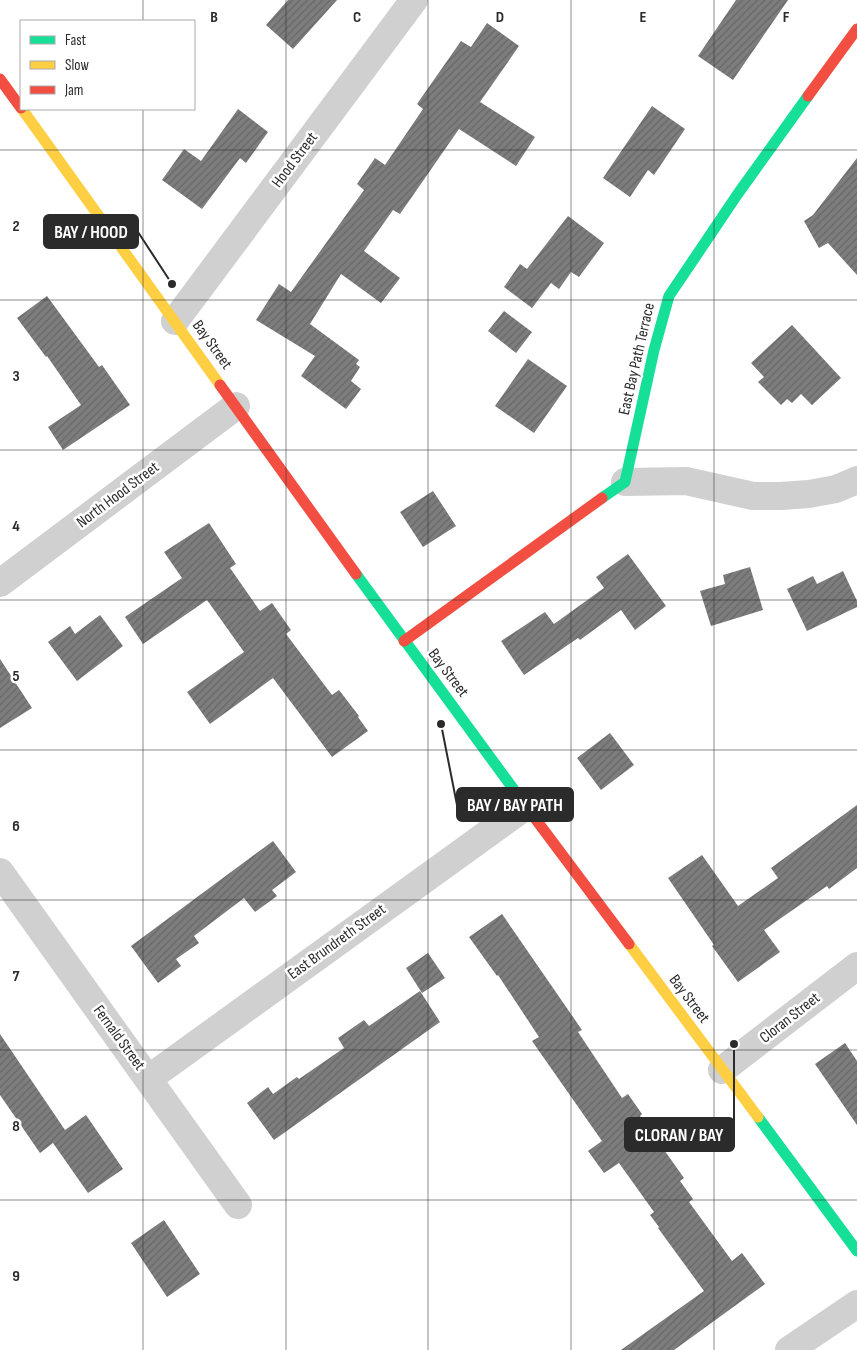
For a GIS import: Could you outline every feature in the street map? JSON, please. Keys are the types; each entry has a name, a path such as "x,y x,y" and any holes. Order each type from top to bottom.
{"main road":[{"name":"East Bay Path Terrace","path":"625,482 654,350 669,296 737,196 857,30"},
{"name":"Bay Street","path":"0,79 20,105"},
{"name":"Bay Street","path":"23,110 404,640 857,1251"},
{"path":"404,640 625,482"}],"street":[{"name":"Hood Street","path":"175,321 414,0"},
{"name":"North Hood Street","path":"0,583 236,406"},
{"path":"625,482 686,481 753,496 781,496 809,494 836,489 857,480"},
{"name":"East Brundreth Street","path":"148,1079 526,806"},
{"name":"Fernald Street","path":"0,872 238,1205"},
{"name":"Cloran Street","path":"722,1070 857,966"},
{"path":"789,1350 857,1304"}],"building":[{"path":"288,0 337,0 293,49 266,25"},
{"path":"736,0 788,0 733,80 698,56"},
{"path":"487,23 519,46 480,102 535,137 516,166 459,129 400,214 393,210 364,251 400,278 381,303 341,274 310,324 359,360 356,364 360,367 351,381 361,389 346,409 301,376 315,356 256,320 279,284 291,292 364,190 357,184 375,158 385,165 423,109 417,104 461,41 471,47"},
{"path":"652,106 685,129 654,175 648,170 630,197 603,178"},
{"path":"238,109 268,132 246,163 240,158 202,209 162,180 184,149 201,161"},
{"path":"857,158 857,275 828,243 819,248 804,221 813,215"},
{"path":"568,216 604,243 579,277 571,272 559,289 551,283 532,308 504,287 520,264 527,269"},
{"path":"47,296 99,367 102,365 130,405 63,450 48,427 81,405 47,356 17,318"},
{"path":"504,311 532,332 516,353 488,331"},
{"path":"792,325 841,378 812,405 801,394 792,403 787,399 781,405 758,382 764,377 751,363"},
{"path":"528,359 567,386 534,433 495,406"},
{"path":"433,491 456,526 423,547 400,512"},
{"path":"209,523 236,564 230,568 260,611 272,603 291,630 286,634 332,695 339,690 368,731 332,757 273,678 210,724 187,692 244,652 207,600 143,644 125,617 182,578 164,552"},
{"path":"628,554 666,606 635,630 621,610 580,640 578,638 524,675 501,641 545,612 554,624 604,588 596,577"},
{"path":"750,567 763,610 711,626 700,591 725,584 723,575"},
{"path":"843,571 857,601 857,607 807,631 787,589 813,576 817,584"},
{"path":"100,615 123,646 77,681 48,642 70,626 75,634"},
{"path":"0,659 32,708 0,728"},
{"path":"610,733 634,765 601,790 577,758"},
{"path":"857,805 857,868 829,889 827,886 764,930 780,952 738,982 668,878 702,855 738,906 778,878 771,868"},
{"path":"273,841 296,872 272,890 277,896 255,912 244,898 194,936 199,943 176,959 181,966 158,983 131,946"},
{"path":"502,914 582,1030 578,1032 622,1098 628,1094 642,1114 640,1116 684,1178 680,1181 693,1199 689,1202 732,1261 742,1253 765,1284 674,1350 621,1350 704,1291 658,1228 650,1215 654,1212 619,1163 604,1173 588,1151 602,1141 532,1041 539,1037 498,975 469,937"},
{"path":"428,953 445,978 422,993 406,968"},
{"path":"420,991 440,1022 274,1140 247,1103 268,1087 273,1094 297,1077 299,1079 344,1048 338,1038 364,1020 369,1026"},
{"path":"0,1034 65,1130 86,1115 123,1169 88,1193 53,1143 40,1153 0,1095"},
{"path":"845,1043 857,1061 857,1125 815,1064"},
{"path":"164,1220 200,1274 167,1297 131,1243"}],"traffic: fast":[{"path":"602,498 625,482 654,350 669,296 737,195 808,96"},
{"path":"356,574 528,809"},
{"path":"758,1117 857,1251"}],"traffic: slow":[{"path":"23,110 220,385"},
{"path":"629,944 758,1117"}],"traffic: jam":[{"path":"808,96 857,29"},
{"path":"0,79 20,107"},
{"path":"220,385 356,574"},
{"path":"404,641 602,498"},
{"path":"528,809 629,944"}],"place":[{"name":"BAY / HOOD","path":"172,284"},
{"name":"BAY / BAY PATH","path":"441,724"},
{"name":"CLORAN / BAY","path":"734,1044"}]}
